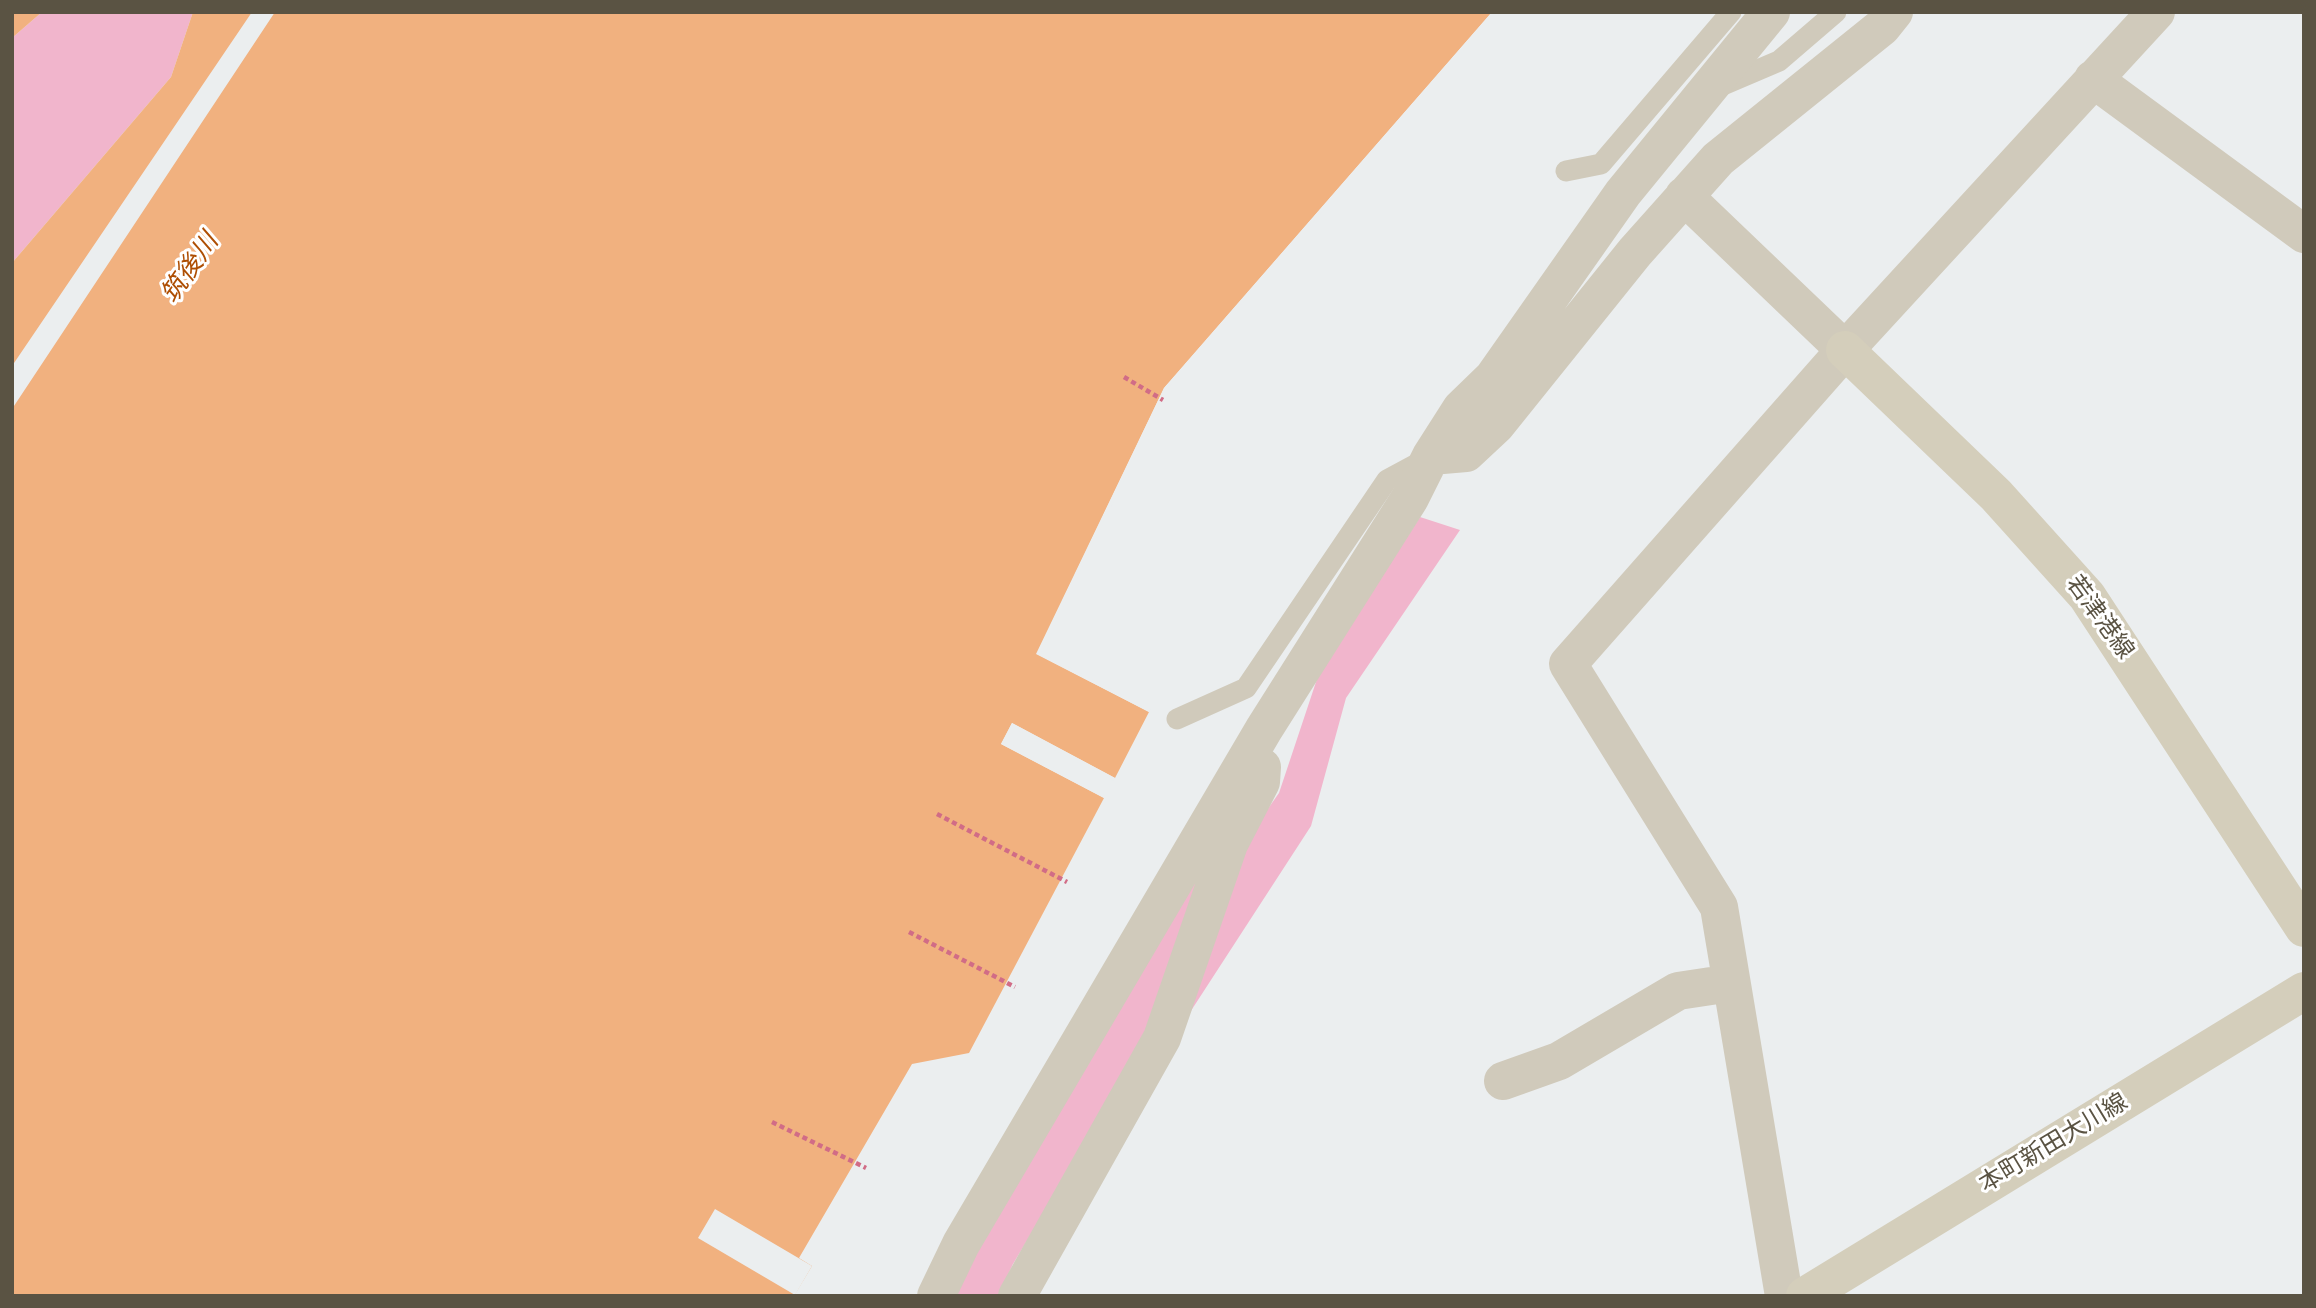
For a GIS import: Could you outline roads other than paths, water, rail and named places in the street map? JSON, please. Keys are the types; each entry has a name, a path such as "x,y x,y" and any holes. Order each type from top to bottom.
{"main road":[{"name":"若津港線","path":"1845,350 1996,495 2087,596 2304,928"},
{"name":"本町新田大川線","path":"1805,1296 2304,991"}],"street":[{"path":"936,1296 961,1244 1264,729 1410,498 1431,456 1461,409 1493,378 1623,193 1771,12"},
{"path":"1431,456 1466,453 1496,425 1684,196 1718,159 1882,27 1894,12"},
{"path":"1784,1296 1718,908 1568,664 1845,350 2156,12"},
{"path":"2094,79 2304,234"},
{"path":"1684,196 1845,350"},
{"path":"1017,1296 1162,1038 1230,844 1261,782 1264,729"},
{"path":"1503,1081 1559,1061 1678,991 1731,983"}],"lane":[{"path":"1566,171 1601,164 1731,12"},
{"path":"1707,92 1779,61 1836,12"},
{"path":"1177,719 1246,688 1387,480 1431,456"}],"water":[{"path":"12,12 42,12 12,38"},
{"name":"筑後川","path":"193,12 1492,12 1164,388 1037,654 1149,712 1115,778 1012,723 1001,744 1104,798 969,1053 912,1064 799,1258 812,1266 794,1296 12,1296 12,263 171,77"}]}
